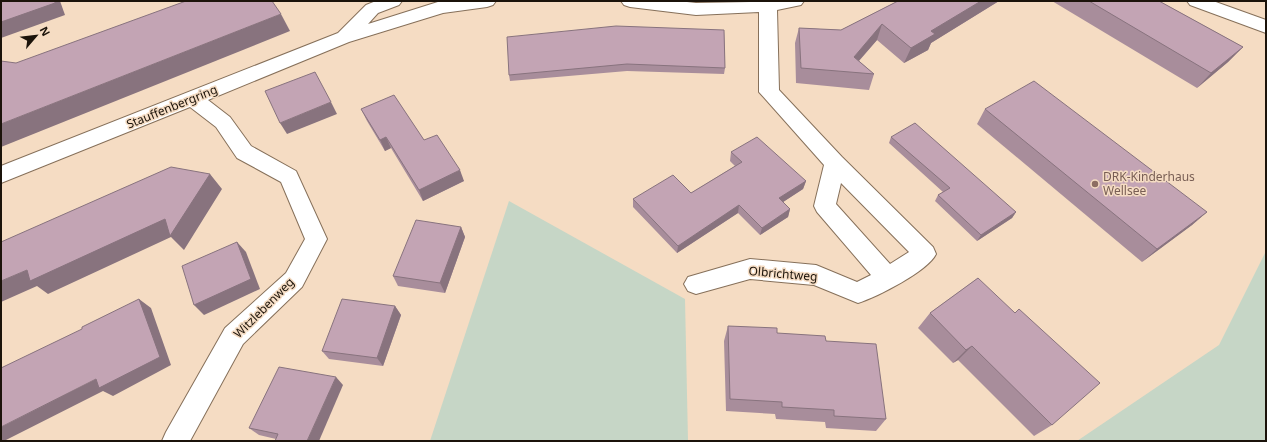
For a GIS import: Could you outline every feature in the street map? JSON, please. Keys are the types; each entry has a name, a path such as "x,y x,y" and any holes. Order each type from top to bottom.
{"street":[{"name":"Stauffenbergring","path":"343,38 372,9 393,1"},
{"name":"Stauffenbergring","path":"1,175 343,38 441,7 487,1"},
{"path":"630,1 696,9 768,6 795,1"},
{"path":"1196,1 1266,27"},
{"name":"Olbrichtweg","path":"696,284 750,269 816,275 858,293 888,278 925,254 835,163 769,92 768,6"},
{"name":"Witzlebenweg","path":"175,441 234,336 294,280 316,238 289,177 244,152 223,122 193,99"},
{"path":"835,163 825,206 888,278"}],"green space":[{"path":"509,201 685,299 688,441 430,441"},
{"path":"1266,251 1266,441 1077,441 1219,345"}],"building":[{"path":"1,1 55,1 55,3 1,22"},
{"path":"186,1 272,1 281,14 1,124 1,61 16,63"},
{"path":"898,1 981,1 931,31 935,34 911,48 882,24 854,57 874,74 801,68 799,28 841,30"},
{"path":"1089,1 1159,1 1243,47 1211,73"},
{"path":"616,26 724,30 725,68 627,64 509,75 507,37"},
{"path":"315,72 331,102 280,123 265,91"},
{"path":"1034,81 1207,212 1157,249 985,109"},
{"path":"394,95 424,140 437,135 460,170 419,190 386,137 380,140 361,109"},
{"path":"915,123 1016,212 981,235 938,195 950,188 891,137"},
{"path":"757,137 806,181 779,198 790,209 762,228 739,205 678,246 633,199 673,175 691,193 742,162 731,152"},
{"path":"171,167 210,174 170,236 165,219 30,281 27,270 1,281 1,242"},
{"path":"416,220 461,227 440,283 393,276"},
{"path":"237,242 251,279 194,305 182,266"},
{"path":"978,278 1015,313 1019,309 1100,383 1052,425 972,346 966,350 930,313"},
{"path":"139,299 160,357 99,388 96,379 1,427 1,368 82,329 82,327"},
{"path":"342,299 395,306 377,358 322,351"},
{"path":"728,326 777,328 777,333 825,336 826,341 876,344 886,419 834,416 834,410 782,407 782,402 730,399"},
{"path":"279,367 336,377 307,441 275,441 278,434 249,428"}],"place":[{"name":"DRK-Kinderhaus Wellsee","path":"1095,184"}]}
